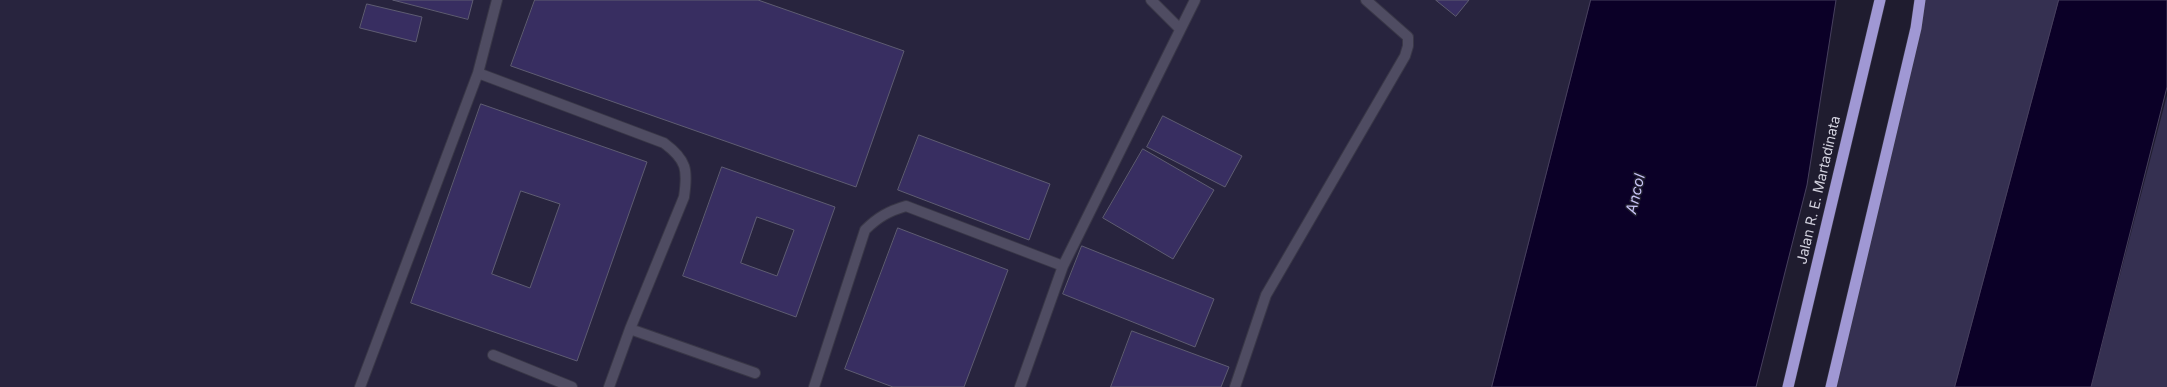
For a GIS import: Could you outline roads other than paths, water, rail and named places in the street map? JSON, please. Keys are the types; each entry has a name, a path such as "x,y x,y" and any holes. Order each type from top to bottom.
{"highway":[{"name":"Jalan R. E. Martadinata","path":"1788,387 1880,0"},
{"path":"1831,387 1916,28 1920,0"}],"lane":[{"path":"360,387 478,73 497,0"},
{"path":"1151,0 1180,29"},
{"path":"1020,387 1063,266 1195,0"},
{"path":"1235,387 1266,295 1405,56 1408,46 1408,37 1366,0"},
{"path":"478,73 664,143 677,153 685,166 687,177 684,197 630,329 609,387"},
{"path":"814,387 865,230 876,218 891,210 906,206 1063,266"},
{"path":"630,329 755,373"},
{"path":"493,354 572,387"}],"water":[{"name":"Ancol","path":"1591,0 1836,0 1807,185 1756,387 1492,387"},
{"path":"2059,0 2167,0 2167,87 2091,387 1955,387"}]}
